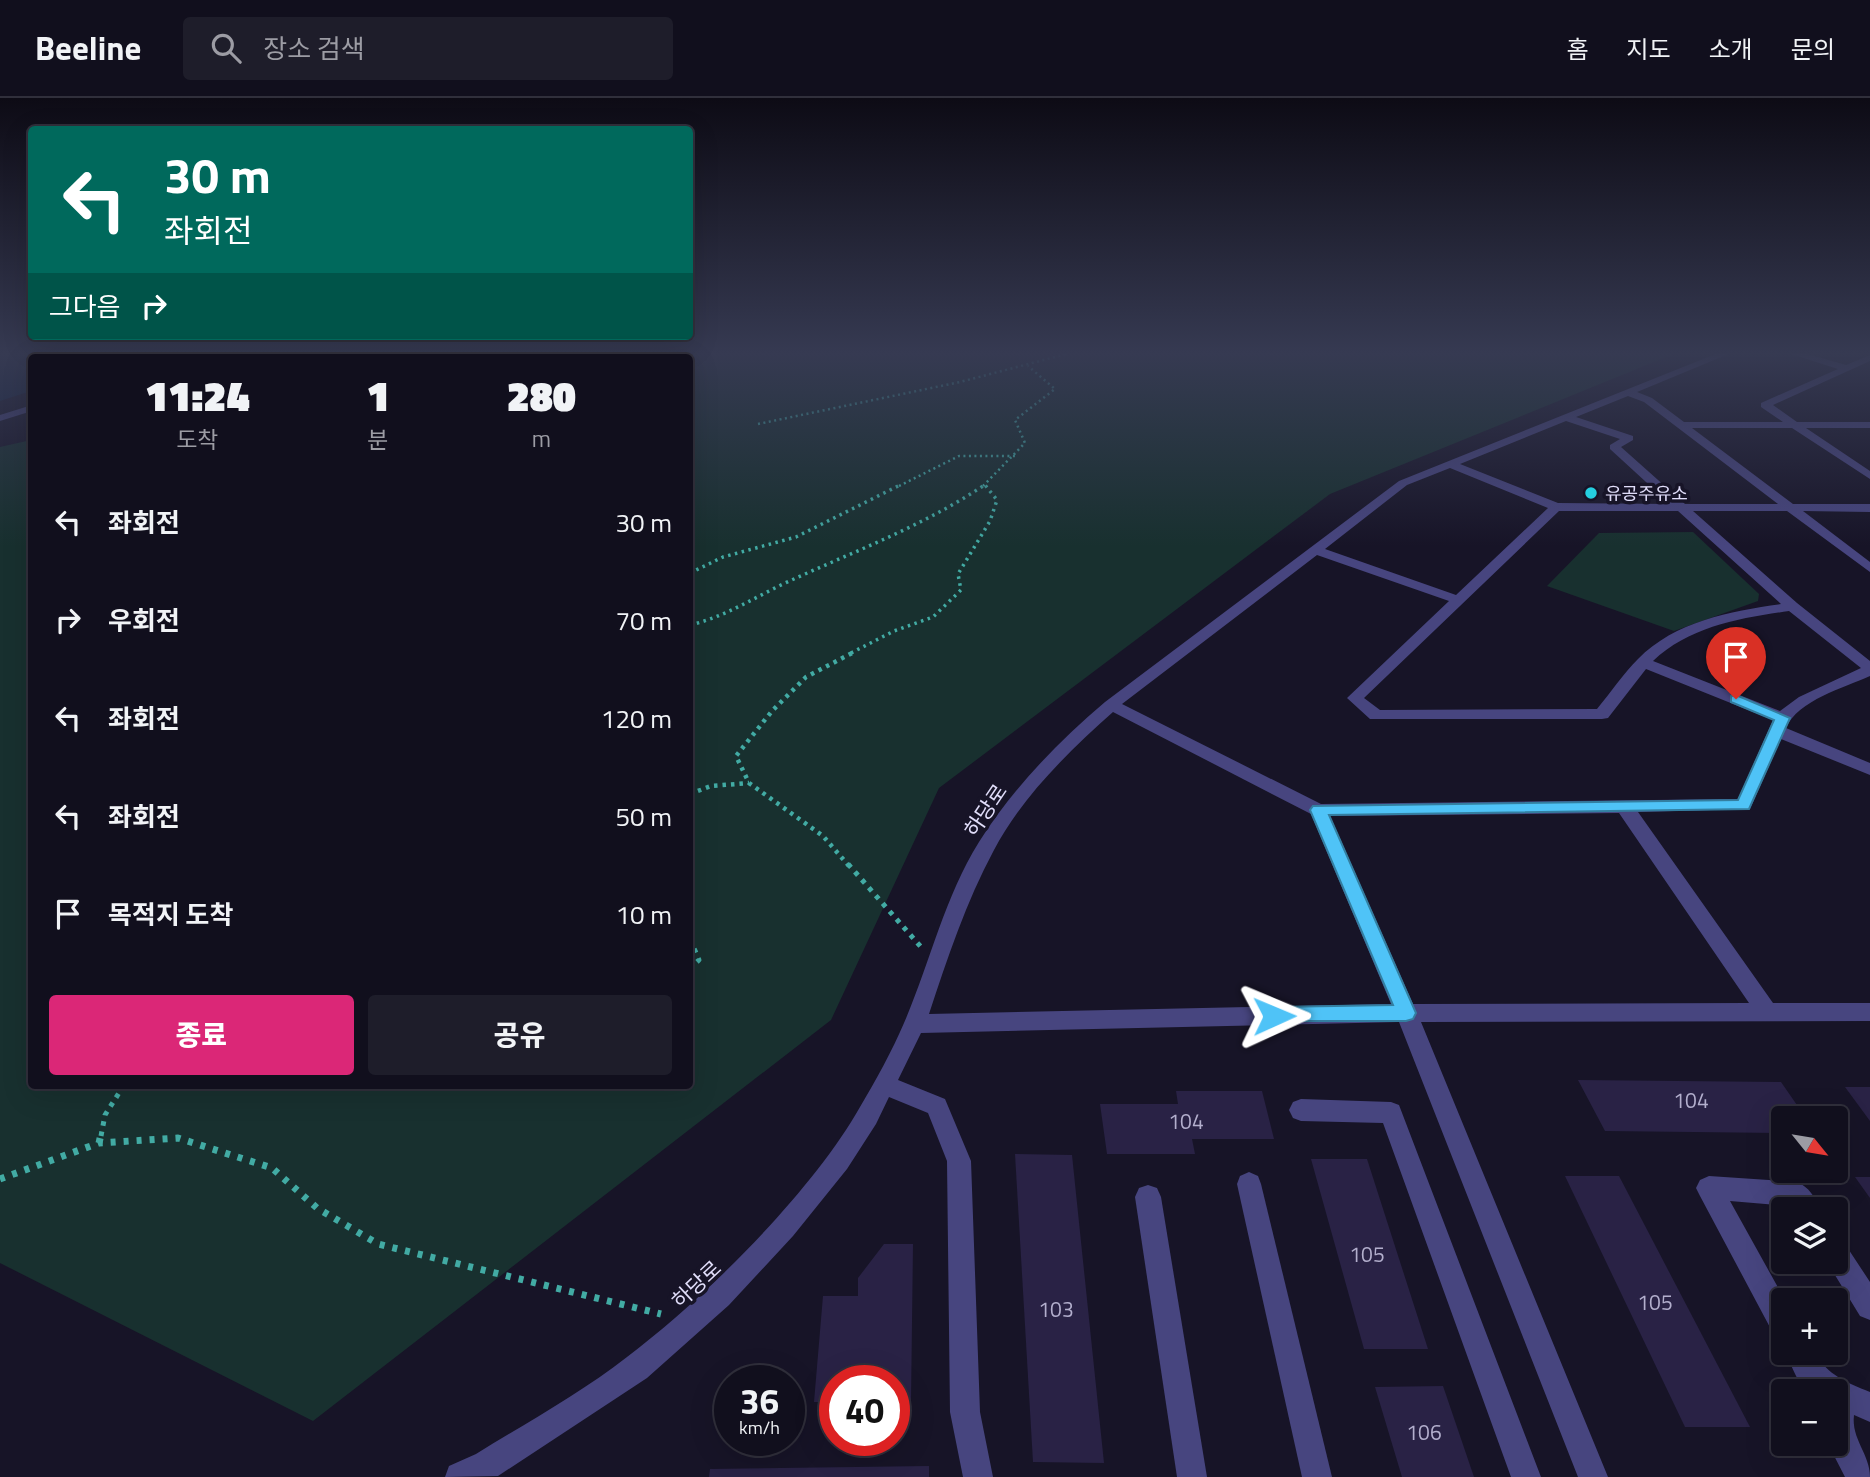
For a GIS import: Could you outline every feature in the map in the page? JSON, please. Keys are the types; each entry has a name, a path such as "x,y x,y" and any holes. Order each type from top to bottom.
{"street":[{"name":"하당로","path":"477,1473 637,1368 719,1295 784,1227 838,1161 885,1085 915,1024 935,963 986,846 1016,801 1056,755 1111,705 1403,483 1563,417"},
{"path":"1111,705 1318,810 1744,805 1779,724 1805,700 1870,669 1792,606 1614,447 1629,438 1565,417"},
{"path":"1670,417 1870,568"},
{"path":"1782,417 1870,476"},
{"path":"1681,425 1870,425"},
{"path":"1848,462 1870,462"},
{"path":"1448,463 1556,507 1870,508"},
{"path":"1556,507 1354,698 1376,715 1602,714 1643,662 1678,636 1733,615 1792,606"},
{"path":"1316,550 1458,600"},
{"path":"1643,662 1870,769"},
{"path":"1624,806 1767,1012"},
{"path":"1318,810 1406,1013 1592,1477"},
{"path":"915,1024 1406,1013 1870,1012"},
{"path":"885,1085 937,1106 959,1161 965,1412 978,1477"},
{"path":"1301,1110 1391,1113 1527,1477"},
{"path":"1250,1184 1317,1477"},
{"path":"1771,1301 1709,1188 1797,1194 1799,1197"},
{"path":"1148,1197 1192,1477"},
{"path":"1848,1272 1870,1306"},
{"path":"1806,1365 1816,1379"},
{"path":"1848,1455 1862,1477"}],"path":[{"path":"758,424 789,417"},
{"path":"693,624 714,618 783,584 918,526 985,485 1026,443 1016,420 1019,417"},
{"path":"693,571 723,556 796,537 959,456 1016,456"},
{"path":"935,963 823,836 750,783 736,756 806,677 894,631 933,617 961,590 958,574 990,521 997,500 985,485"},
{"path":"693,793 711,786 750,783"},
{"path":"693,946 699,960 693,965"},
{"path":"99,1143 105,1115 121,1089"},
{"path":"0,1179 99,1143 178,1138 272,1168 317,1208 378,1244 587,1294 688,1322"}],"green space":[{"path":"693,417 1518,417 1330,494 939,788 831,1020 313,1421 0,1263 0,447 28,441 28,1089 693,1089"},
{"path":"1693,532 1759,594 1758,601 1674,631 1547,586 1599,533"}],"building":[{"path":"1578,1080 1781,1082 1798,1106 1771,1106 1771,1133 1605,1131"},
{"path":"1845,1087 1870,1087 1870,1121"},
{"path":"1176,1091 1262,1091 1274,1139 1192,1139 1195,1154 1107,1154 1100,1104 1178,1104"},
{"path":"1015,1154 1072,1155 1104,1463 1033,1462"},
{"path":"1311,1159 1367,1159 1428,1349 1364,1349"},
{"path":"1565,1176 1619,1176 1750,1427 1685,1427"},
{"path":"1855,1177 1870,1177 1870,1198"},
{"path":"884,1244 913,1244 911,1402 910,1365 819,1365 819,1402 814,1402 823,1296 858,1296 858,1278"},
{"path":"1443,1386 1474,1477 1402,1477 1375,1387"},
{"path":"929,1466 929,1477 709,1477 710,1469"}],"place":[{"name":"유공주유소","path":"1591,493"}],"route":[{"path":"1274,1016 1406,1013 1318,810 1744,805 1782,718 1736,699"}]}
